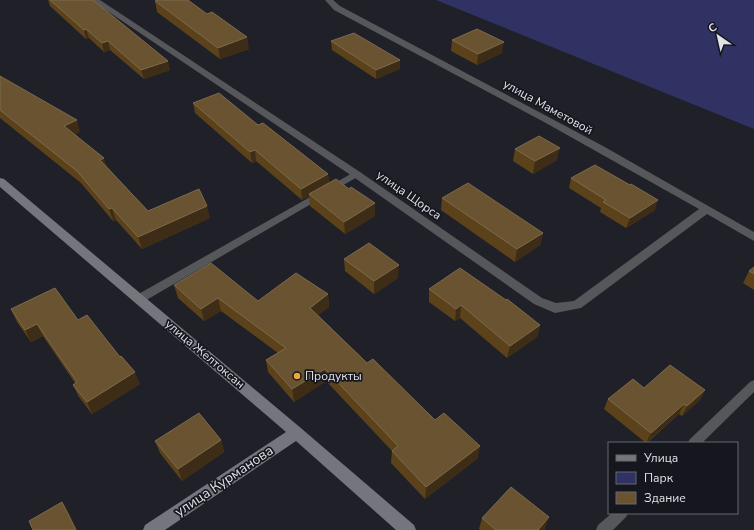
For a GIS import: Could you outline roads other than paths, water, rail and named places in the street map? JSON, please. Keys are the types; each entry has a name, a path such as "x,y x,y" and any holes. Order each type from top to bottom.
{"street":[{"name":"улица Щорса","path":"95,0 356,174 538,301 555,308 577,305 706,209"},
{"name":"улица Маметовой","path":"329,0 337,8 706,209 754,237"},
{"name":"улица Желтоксан","path":"1,183 297,432 408,530"},
{"name":"улица Курманова","path":"151,530 297,432"}],"lane":[{"path":"139,298 356,174"},
{"path":"695,442 754,385"},
{"path":"603,530 620,514"}],"place":[{"name":"Продукты","path":"297,376"}]}
